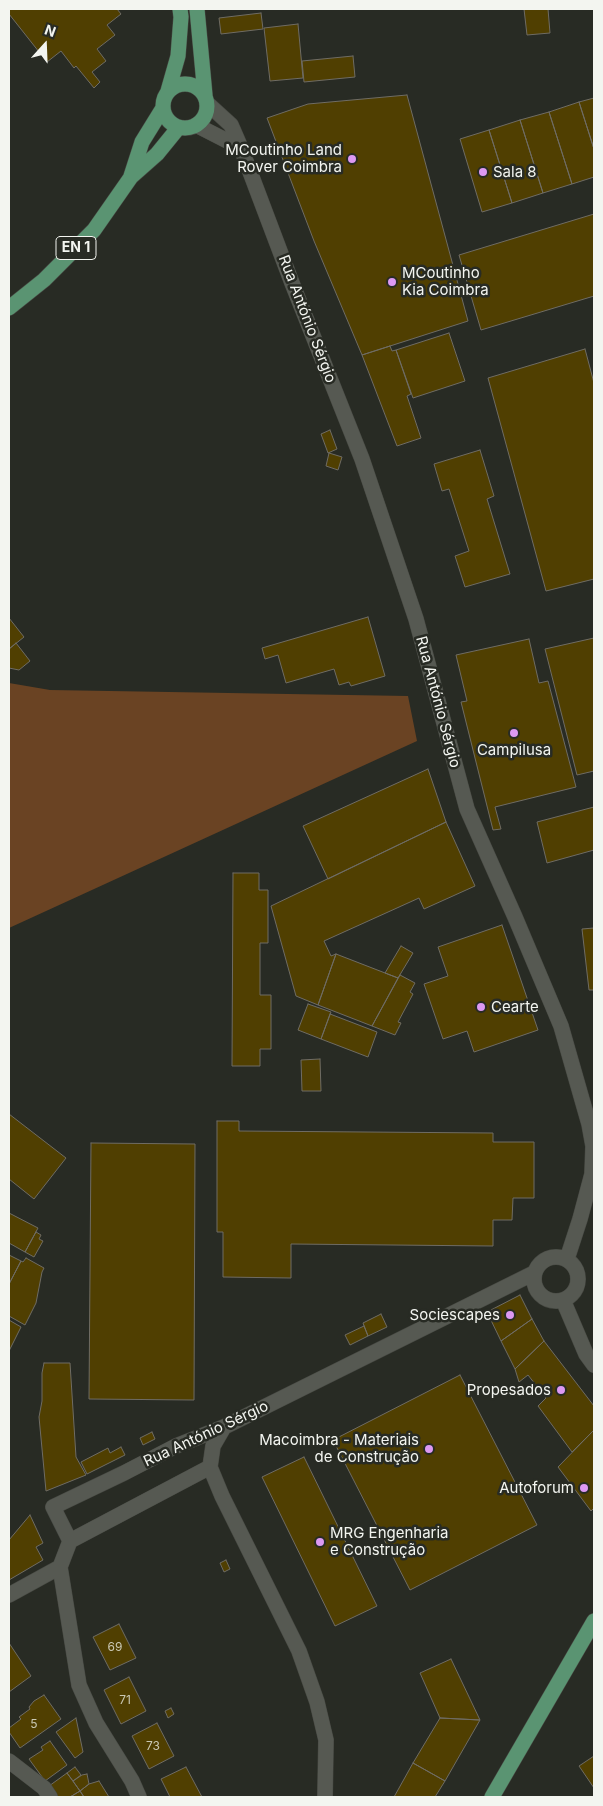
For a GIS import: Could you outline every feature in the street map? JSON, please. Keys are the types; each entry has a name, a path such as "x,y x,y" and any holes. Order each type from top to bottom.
{"main road":[{"name":"EN 1","path":"131,178 142,142 163,108 164,99 168,91 178,56 182,17 180,9"},
{"path":"163,108 171,123 179,127 188,128 203,120 207,112 197,9"},
{"path":"168,91 175,86 192,84 200,88 206,100"},
{"name":"EN 1","path":"9,308 44,280 94,230 131,178 157,154 179,127"},
{"path":"492,1797 594,1621"},
{"path":"572,1661 594,1640"}],"street":[{"name":"Rua António Sérgio","path":"206,100 231,125 242,148 292,283 365,468 416,619 467,809 515,917 564,1036 589,1124 593,1146 592,1174 567,1260"},
{"path":"196,125 242,148"},
{"path":"557,1257 567,1260 574,1266 578,1276 577,1286 572,1295 563,1300 551,1301 540,1295 534,1285 534,1273 539,1264 547,1258 557,1257"},
{"name":"Rua António Sérgio","path":"210,1466 70,1541 53,1507 176,1446 224,1427 534,1273"},
{"path":"563,1300 586,1354 594,1365"},
{"path":"224,1427 213,1446 210,1466 222,1496 299,1651 317,1702 326,1740 324,1797"},
{"path":"70,1541 60,1568 79,1685 96,1723 139,1797"},
{"path":"9,1595 60,1568"},
{"path":"9,1761 44,1788 50,1797"}],"shaded area":[{"path":"9,683 50,690 408,696 417,741 9,928"}],"building":[{"path":"9,9 117,9 121,14 107,25 115,35 97,49 106,61 92,72 100,82 94,88 76,66 74,68 61,51 47,62 9,14"},
{"path":"524,9 548,9 550,33 527,35"},
{"path":"261,13 263,29 221,34 219,18"},
{"path":"298,24 303,78 270,81 264,28"},
{"path":"353,56 355,77 304,82 302,61"},
{"path":"407,95 468,321 362,355 314,241 267,118 308,104"},
{"path":"594,98 594,149 579,102"},
{"path":"579,102 594,149 594,177 572,184 549,112"},
{"path":"549,112 572,184 543,193 520,120"},
{"path":"520,120 543,193 512,203 489,130"},
{"path":"489,130 512,203 482,212 460,139"},
{"path":"594,214 594,296 481,330 459,255"},
{"path":"449,333 465,381 413,398 396,350"},
{"path":"390,346 392,351 396,350 411,394 407,396 421,438 397,446 362,355"},
{"path":"585,349 594,383 594,579 546,591 488,378"},
{"path":"330,430 337,449 328,453 321,434"},
{"path":"480,450 494,496 487,499 510,574 465,587 455,556 469,551 449,489 442,491 434,464"},
{"path":"329,453 342,457 338,470 326,466"},
{"path":"368,617 385,676 351,686 349,682 339,685 334,669 286,683 278,655 265,659 262,648"},
{"path":"9,618 24,637 9,649"},
{"path":"594,638 594,771 577,775 545,649"},
{"path":"529,639 539,683 548,681 576,787 495,807 501,829 493,830 461,702 467,701 456,655"},
{"path":"16,643 30,661 19,670 9,668 9,649"},
{"path":"428,769 446,822 328,879 303,826"},
{"path":"594,807 594,850 547,863 537,822"},
{"path":"446,822 475,886 424,909 419,898 324,941 331,956 336,954 318,1005 296,996 271,906"},
{"path":"233,873 259,873 259,890 268,890 268,943 260,943 260,995 271,995 271,1049 260,1049 260,1066 232,1066"},
{"name":"Cearte","path":"502,925 538,1030 474,1052 467,1031 443,1039 424,984 448,976 438,947"},
{"path":"594,928 594,990 589,990 582,929"},
{"path":"401,946 413,953 398,978 385,973"},
{"path":"336,954 398,978 372,1026 318,1005"},
{"path":"400,975 415,983 410,992 413,994 398,1022 401,1023 395,1035 372,1026"},
{"path":"308,1004 331,1012 321,1039 298,1030"},
{"path":"330,1014 377,1032 368,1057 321,1039"},
{"path":"320,1059 321,1091 302,1091 301,1060"},
{"path":"9,1114 66,1158 34,1199 9,1179"},
{"path":"217,1121 239,1121 239,1131 493,1133 493,1142 534,1142 534,1198 513,1198 512,1220 493,1220 493,1246 291,1244 291,1278 223,1277 223,1232 217,1232"},
{"path":"91,1143 195,1144 194,1400 89,1399"},
{"path":"9,1213 38,1228 25,1252 9,1243"},
{"path":"36,1232 41,1235 39,1239 43,1241 34,1257 25,1252"},
{"path":"9,1255 21,1261 9,1284"},
{"path":"26,1258 44,1268 36,1303 25,1325 9,1316 9,1284 21,1261 23,1262"},
{"name":"Sociescapes","path":"520,1295 532,1319 501,1341 487,1312"},
{"path":"381,1314 387,1327 368,1336 363,1323"},
{"path":"532,1319 544,1341 515,1369 501,1341"},
{"path":"9,1320 21,1327 9,1351"},
{"path":"364,1326 368,1336 350,1345 345,1335"},
{"name":"Propesados","path":"544,1341 594,1406 594,1430 572,1452 538,1406 546,1398 528,1375 519,1382 515,1369"},
{"path":"44,1363 70,1363 76,1457 86,1475 46,1491 39,1417 42,1401"},
{"path":"460,1375 537,1525 410,1590 333,1440"},
{"name":"Autoforum","path":"594,1430 594,1508 591,1511 558,1467"},
{"path":"152,1432 155,1439 143,1445 140,1438"},
{"path":"121,1447 125,1455 87,1474 81,1462 108,1448 110,1453"},
{"name":"MRG Engenharia e Construção","path":"304,1457 377,1606 335,1626 262,1477"},
{"path":"30,1515 43,1543 36,1547 43,1560 9,1580 9,1540"},
{"path":"226,1560 230,1569 224,1572 220,1563"},
{"path":"119,1624 136,1658 110,1670 93,1637"},
{"path":"9,1643 31,1676 9,1692"},
{"path":"451,1659 480,1720 440,1718 420,1673"},
{"path":"129,1677 146,1711 121,1724 104,1690"},
{"path":"44,1695 61,1719 20,1748 9,1732 9,1728 21,1719 19,1717 30,1709 29,1707 34,1701"},
{"path":"171,1708 174,1714 168,1718 165,1711"},
{"path":"76,1718 83,1752 75,1758 56,1732"},
{"path":"440,1718 480,1720 445,1781 413,1763"},
{"path":"157,1723 174,1756 149,1769 132,1736"},
{"path":"50,1741 67,1765 45,1781 29,1759 43,1750 41,1747"},
{"path":"594,1756 594,1788 579,1766"},
{"path":"413,1763 445,1781 435,1797 394,1797"},
{"path":"75,1767 81,1775 73,1781 67,1773"},
{"path":"186,1767 202,1797 170,1797 161,1779"},
{"path":"67,1773 80,1791 70,1797 57,1797 49,1786"},
{"path":"87,1774 89,1784 80,1791 73,1781"},
{"path":"99,1781 109,1797 84,1797 80,1791 89,1784"},
{"path":"80,1791 84,1797 70,1797"}],"place":[{"name":"MCoutinho Land Rover Coimbra","path":"352,159"},
{"name":"Sala 8","path":"483,172"},
{"name":"MCoutinho Kia Coimbra","path":"392,282"},
{"name":"Campilusa","path":"514,733"},
{"name":"Cearte","path":"481,1007"},
{"name":"Sociescapes","path":"510,1315"},
{"name":"Propesados","path":"561,1390"},
{"name":"Macoimbra - Materiais de Construção","path":"429,1449"},
{"name":"Autoforum","path":"584,1488"},
{"name":"MRG Engenharia e Construção","path":"320,1542"}]}
